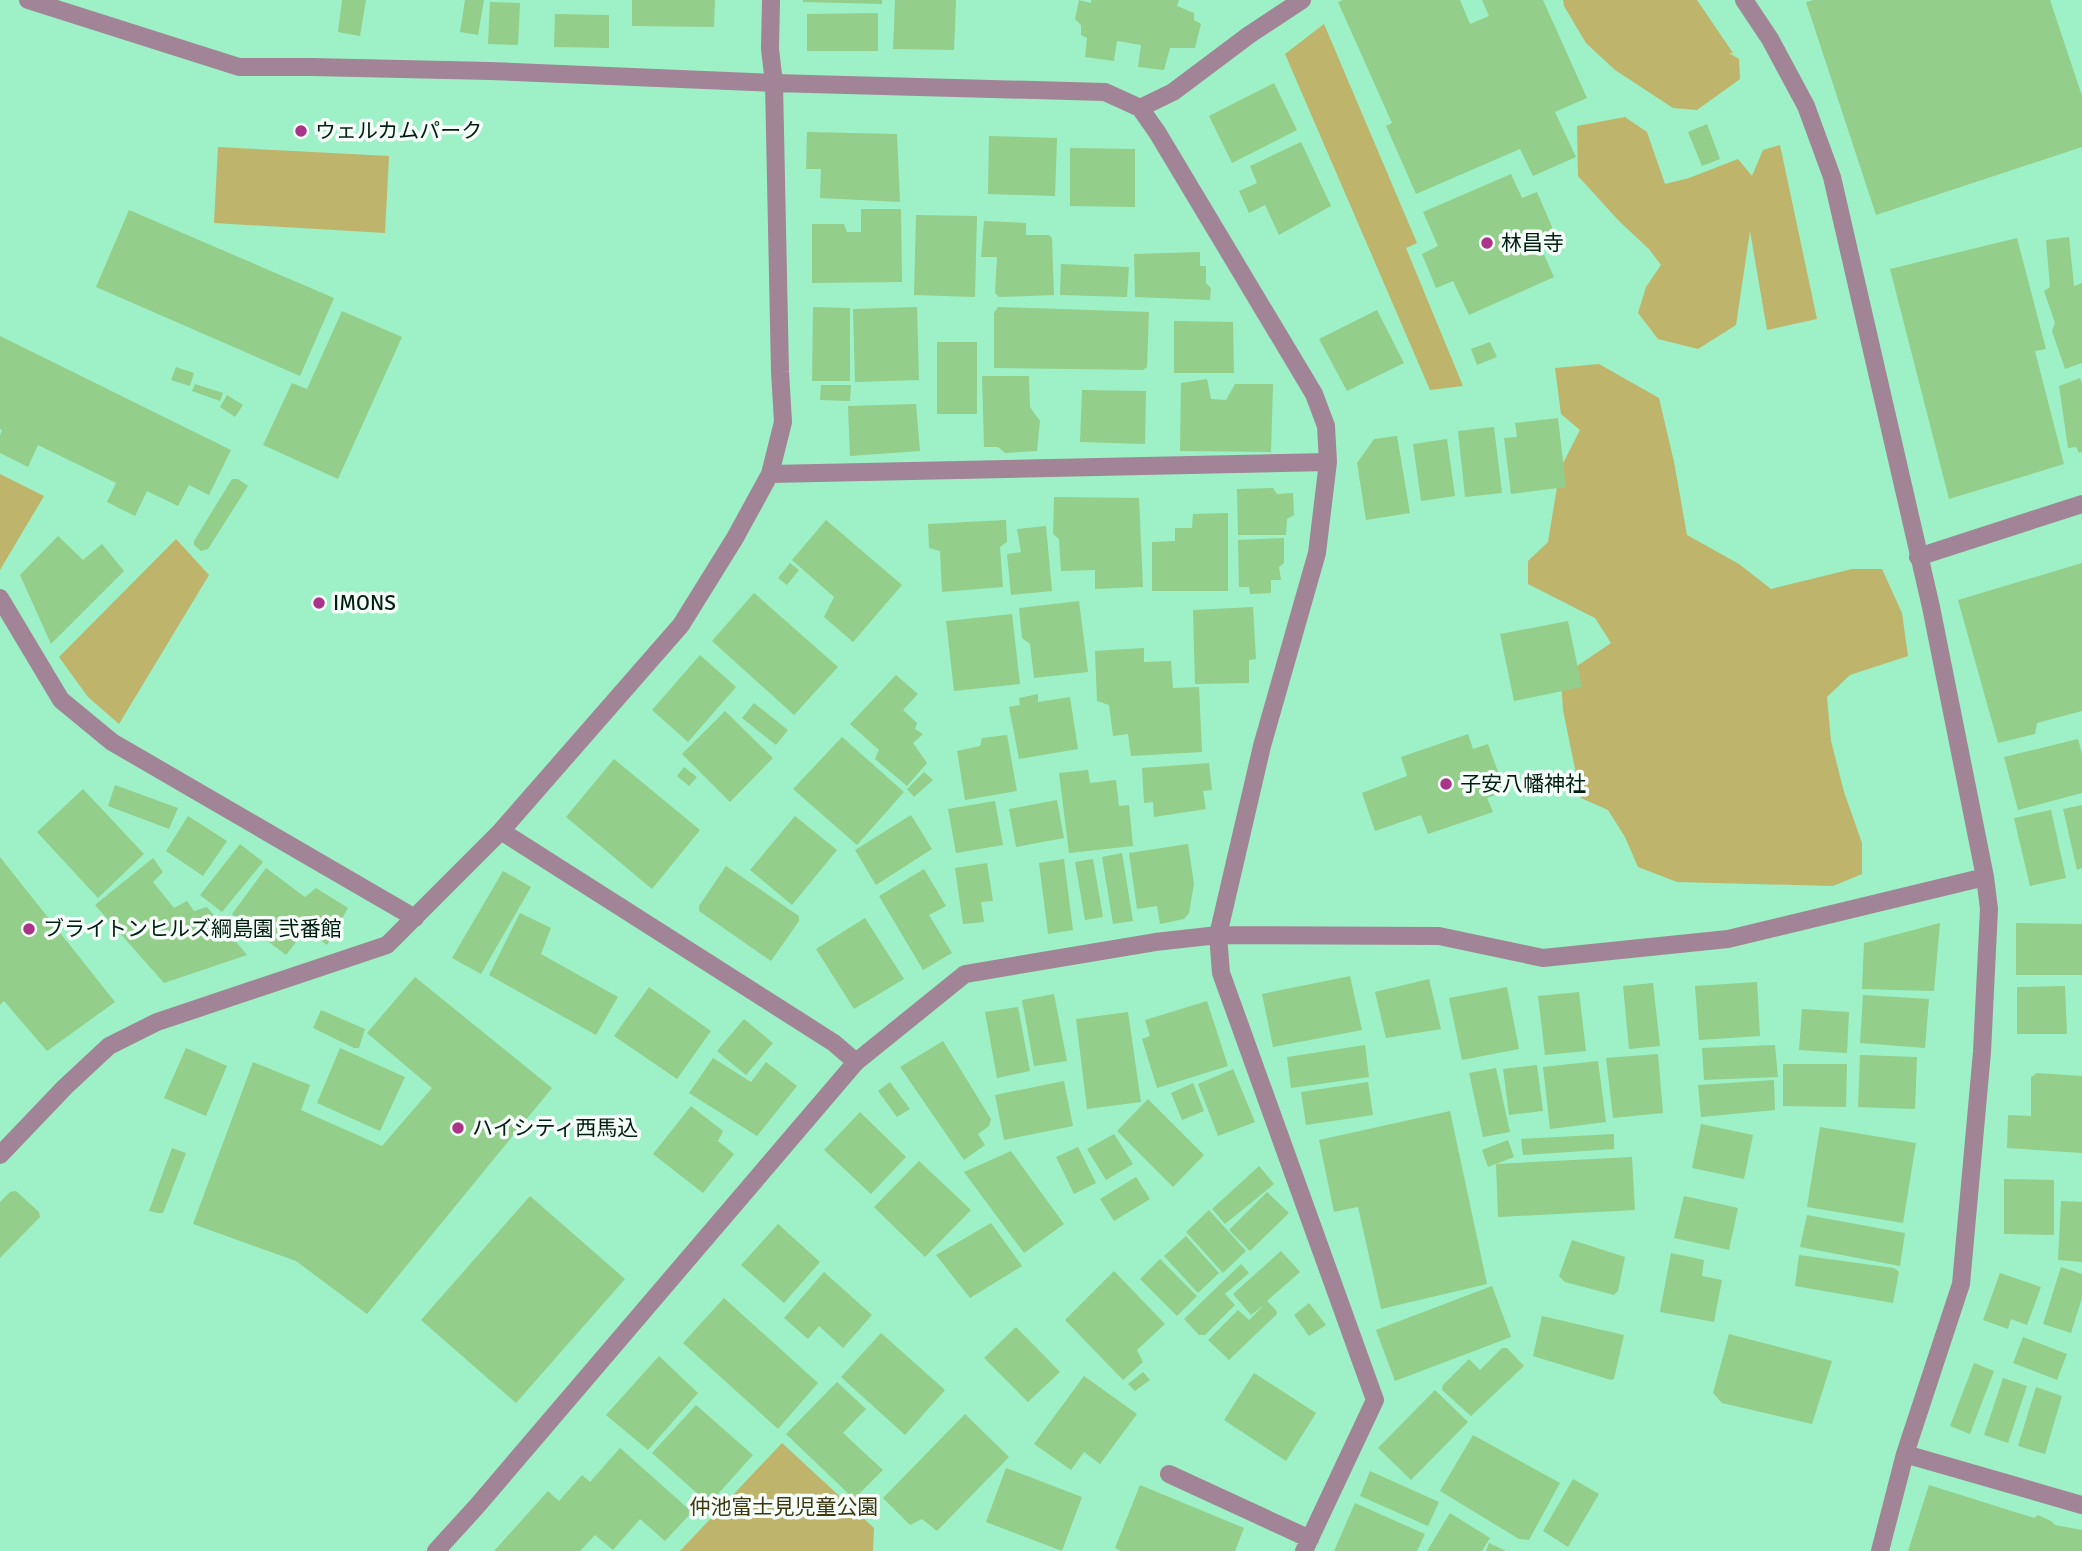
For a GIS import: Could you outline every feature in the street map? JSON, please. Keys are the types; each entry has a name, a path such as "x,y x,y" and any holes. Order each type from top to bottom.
{"street":[{"path":"28,0 239,67 490,71 774,83 1105,92 1140,108 1208,215 1314,394 1326,426 1328,462 1317,553 1262,746 1217,935 1221,973 1375,1400 1307,1545 1169,1474"},
{"path":"0,1155 65,1087 109,1046 157,1022 387,945 500,831 681,625 735,538 770,474 783,422 774,83 770,49 771,0"},
{"path":"1140,108 1173,92 1249,35 1302,0"},
{"path":"1744,0 1770,39 1806,106 1832,177 1931,607 1985,877 1989,909 1982,1052 1961,1284 1905,1454 1880,1551"},
{"path":"770,474 1328,462"},
{"path":"1918,557 2082,504"},
{"path":"0,598 61,700 112,742 415,918"},
{"path":"500,831 834,1043 856,1062"},
{"path":"436,1551 856,1062 965,974 1155,942 1217,935 1439,936 1543,958 1728,939 1985,877"},
{"path":"1905,1454 2082,1505"}],"green space":[{"path":"1563,0 1697,0 1733,53 1729,53 1739,59 1740,79 1697,110 1673,108 1615,70 1586,43"},
{"path":"1324,24 1417,243 1406,248 1463,386 1430,390 1285,54"},
{"path":"1625,117 1647,132 1665,184 1738,159 1752,176 1763,150 1780,145 1817,319 1767,330 1750,231 1736,325 1698,349 1658,339 1638,313 1646,287 1661,265 1649,249 1578,176 1577,126"},
{"path":"218,147 389,156 385,233 214,223"},
{"path":"1599,364 1659,398 1687,535 1739,564 1771,589 1852,569 1882,569 1902,613 1908,656 1850,675 1827,697 1831,741 1844,792 1862,843 1862,874 1833,886 1677,882 1638,867 1625,837 1608,810 1581,798 1563,710 1561,677 1611,643 1595,618 1528,584 1528,561 1548,542 1560,469 1580,430 1561,414 1555,368"},
{"path":"0,474 44,496 0,570"},
{"path":"176,539 209,575 119,724 88,697 59,657"},
{"name":"仲池富士見児童公園","path":"782,1443 874,1528 873,1551 680,1551"}],"building":[{"path":"342,0 366,0 360,36 338,32"},
{"path":"465,0 484,0 478,35 460,32"},
{"path":"632,0 715,0 714,27 632,26"},
{"path":"882,0 882,4 803,2"},
{"path":"895,0 956,0 954,50 893,49"},
{"path":"1079,0 1091,3 1091,0 1179,0 1177,6 1194,13 1194,20 1201,24 1195,48 1170,48 1164,70 1138,67 1141,45 1117,41 1114,61 1085,57 1087,38 1081,35 1081,25 1075,19"},
{"path":"1460,0 1470,24 1489,16 1482,0 1543,0 1587,98 1555,112 1576,157 1533,176 1520,149 1416,194 1386,126 1392,123 1338,2"},
{"path":"2050,0 2082,96 2082,147 1876,215 1806,2"},
{"path":"490,2 520,3 518,45 488,44"},
{"path":"878,13 878,51 807,51 807,14"},
{"path":"555,14 609,15 609,48 554,47"},
{"path":"1274,83 1297,130 1232,163 1209,116"},
{"path":"1707,124 1720,159 1702,166 1688,132"},
{"path":"807,132 897,134 900,202 820,198 821,169 806,169"},
{"path":"989,136 1057,138 1055,196 988,194"},
{"path":"1301,142 1331,206 1279,235 1265,205 1249,213 1239,191 1257,183 1250,166"},
{"path":"1070,148 1135,149 1135,207 1070,206"},
{"path":"1511,174 1522,198 1537,192 1558,241 1541,248 1554,277 1469,315 1453,281 1436,288 1422,254 1438,246 1423,212"},
{"path":"861,209 901,209 902,282 812,283 812,224 844,224 847,232 861,232"},
{"path":"129,210 334,298 300,376 96,287"},
{"path":"916,215 977,216 975,297 914,295"},
{"path":"984,221 1026,223 1026,235 1049,235 1052,238 1054,295 999,297 995,293 997,257 981,257"},
{"path":"2069,237 2074,286 2082,283 2082,363 2065,369 2052,331 2055,323 2044,291 2050,287 2046,240"},
{"path":"2017,238 2046,349 2035,351 2064,464 1949,499 1890,269"},
{"path":"1200,252 1200,266 1206,266 1206,283 1211,288 1210,300 1135,297 1134,254"},
{"path":"1061,264 1129,267 1127,297 1060,295"},
{"path":"813,307 850,308 850,381 812,381"},
{"path":"917,307 919,380 855,382 853,309"},
{"path":"998,307 1149,312 1147,367 1143,370 994,368 994,313"},
{"path":"1377,310 1404,363 1347,391 1319,339"},
{"path":"342,311 402,337 338,479 263,445 292,383 307,389"},
{"path":"1174,321 1233,322 1234,373 1174,373"},
{"path":"0,336 231,450 209,495 189,485 178,506 147,491 135,516 107,502 116,483 38,445 28,467 0,453"},
{"path":"937,342 977,342 977,414 937,414"},
{"path":"1490,342 1497,357 1477,365 1471,349"},
{"path":"176,367 194,373 190,386 171,380"},
{"path":"982,376 1029,376 1030,407 1040,421 1037,451 1005,453 998,447 984,447"},
{"path":"2080,378 2082,452 2079,453 2076,447 2068,448 2059,386"},
{"path":"1207,379 1211,399 1226,400 1235,384 1273,384 1271,452 1180,451 1181,383"},
{"path":"195,384 223,393 220,401 192,391"},
{"path":"821,385 851,385 850,401 820,400"},
{"path":"1082,390 1146,391 1145,444 1080,442"},
{"path":"227,395 243,405 235,417 220,407"},
{"path":"916,404 920,451 850,456 848,406"},
{"path":"1558,418 1566,487 1511,494 1504,438 1517,437 1515,423"},
{"path":"1494,427 1502,493 1465,497 1458,431"},
{"path":"1397,436 1410,513 1366,520 1357,463 1374,439"},
{"path":"1447,439 1455,496 1421,501 1413,444"},
{"path":"232,479 238,479 248,486 208,549 201,551 194,545 194,541"},
{"path":"1273,488 1277,494 1293,493 1294,515 1287,519 1286,535 1238,535 1237,489"},
{"path":"1054,497 1139,498 1143,587 1095,589 1095,570 1061,571 1059,539 1053,534"},
{"path":"1228,513 1228,591 1152,591 1152,542 1175,541 1175,528 1192,528 1193,514"},
{"path":"826,520 902,585 853,642 824,617 834,597 792,560"},
{"path":"1006,520 1007,542 1000,547 1003,587 942,592 940,551 929,548 928,524"},
{"path":"1046,526 1052,591 1011,595 1007,554 1021,552 1017,529"},
{"path":"58,536 83,560 102,544 124,571 51,644 20,575"},
{"path":"1284,538 1284,563 1279,567 1281,580 1271,580 1271,593 1250,594 1249,587 1239,587 1238,540"},
{"path":"790,563 799,570 787,585 778,578"},
{"path":"2082,563 2082,711 2037,723 2035,734 1998,743 1958,600"},
{"path":"754,593 838,667 794,715 712,641"},
{"path":"1079,601 1088,672 1034,678 1030,644 1022,638 1019,608"},
{"path":"1253,607 1256,659 1249,660 1249,683 1195,684 1193,610"},
{"path":"1012,614 1020,684 954,691 946,621"},
{"path":"1568,621 1582,687 1514,701 1500,634"},
{"path":"1144,648 1144,662 1171,661 1173,688 1199,687 1202,752 1131,756 1128,734 1113,736 1109,705 1097,701 1095,651"},
{"path":"700,655 736,687 688,742 652,710"},
{"path":"896,675 918,694 903,710 917,723 915,729 923,734 913,743 927,763 907,786 875,759 879,750 850,724"},
{"path":"1038,694 1038,702 1070,697 1078,749 1019,759 1009,707 1020,705 1019,698"},
{"path":"754,703 788,730 776,745 742,718"},
{"path":"725,711 773,758 730,802 682,754"},
{"path":"1468,734 1473,749 1488,744 1505,791 1487,798 1493,812 1428,834 1421,815 1375,831 1362,793 1407,776 1401,757"},
{"path":"1007,735 1017,791 965,800 957,751 980,746 982,738"},
{"path":"842,737 904,792 857,845 793,789"},
{"path":"2078,739 2082,754 2082,793 2018,810 2004,757"},
{"path":"614,759 700,830 652,889 566,817"},
{"path":"1209,763 1212,790 1203,791 1206,809 1154,817 1153,802 1144,803 1142,768"},
{"path":"684,767 697,777 689,786 677,776"},
{"path":"1088,770 1090,783 1116,780 1119,806 1129,805 1133,846 1069,853 1059,773"},
{"path":"924,772 933,780 914,797 907,789"},
{"path":"115,785 178,808 169,829 108,806"},
{"path":"83,789 144,854 98,898 37,832"},
{"path":"1057,800 1064,838 1016,847 1009,809"},
{"path":"995,801 1003,845 956,853 948,809"},
{"path":"2082,805 2082,868 2077,870 2063,809"},
{"path":"2051,810 2066,878 2030,886 2014,818"},
{"path":"911,815 932,849 876,885 855,850"},
{"path":"188,816 227,841 203,876 166,851"},
{"path":"795,816 837,850 792,905 750,870"},
{"path":"240,844 263,862 222,912 200,895"},
{"path":"1188,844 1194,884 1189,913 1184,919 1160,924 1157,906 1137,909 1129,853"},
{"path":"1122,853 1133,921 1113,924 1102,857"},
{"name":"ブライトンヒルズ綱島園 弐番館","path":"0,857 115,1002 47,1051 4,1001 0,1005"},
{"path":"153,858 163,872 153,882 174,908 187,901 194,911 207,907 247,955 164,983 95,905"},
{"path":"1064,859 1073,930 1048,934 1039,863"},
{"path":"1093,859 1103,917 1085,920 1075,862"},
{"path":"987,863 993,901 981,902 984,922 963,924 955,868"},
{"path":"726,866 799,916 799,921 771,961 699,911 699,906"},
{"path":"266,868 305,897 316,888 348,908 327,945 306,929 286,955 232,914"},
{"path":"924,869 946,906 929,915 952,953 923,970 879,896"},
{"path":"503,871 531,887 481,974 452,958"},
{"path":"520,913 551,928 541,954 618,997 596,1035 489,975"},
{"path":"865,918 904,979 854,1009 816,949"},
{"path":"1940,923 1934,991 1862,989 1864,943"},
{"path":"2016,923 2082,924 2082,975 2016,975"},
{"path":"1350,976 1362,1030 1273,1047 1262,994"},
{"name":"ハイシティ西馬込","path":"415,977 552,1088 367,1314 296,1261 193,1224 253,1062 310,1085 301,1110 382,1146 432,1088 367,1033"},
{"path":"1429,979 1441,1029 1386,1038 1375,992"},
{"path":"1757,982 1760,1036 1699,1040 1695,986"},
{"path":"1653,983 1660,1046 1629,1049 1623,986"},
{"path":"2065,986 2067,1034 2017,1034 2017,987"},
{"path":"649,987 711,1031 677,1079 614,1036"},
{"path":"1507,987 1519,1049 1462,1060 1449,998"},
{"path":"1579,992 1586,1051 1545,1055 1538,996"},
{"path":"1054,994 1067,1061 1034,1066 1022,1000"},
{"path":"1863,995 1929,999 1925,1048 1860,1043"},
{"path":"1207,1001 1228,1066 1157,1088 1142,1039 1150,1036 1145,1020"},
{"path":"1018,1007 1030,1071 997,1078 985,1012"},
{"path":"1802,1009 1849,1012 1847,1053 1799,1050"},
{"path":"321,1010 365,1029 359,1048 313,1028"},
{"path":"1128,1012 1141,1102 1087,1109 1076,1019"},
{"path":"744,1019 773,1043 746,1075 717,1051"},
{"path":"943,1041 991,1119 989,1126 978,1134 985,1145 964,1160 900,1067"},
{"path":"1365,1045 1369,1077 1291,1088 1287,1057"},
{"path":"1775,1045 1778,1077 1704,1080 1702,1048"},
{"path":"186,1048 227,1066 206,1116 164,1098"},
{"path":"340,1048 405,1077 380,1131 317,1103"},
{"path":"1658,1054 1663,1113 1613,1118 1606,1058"},
{"path":"1860,1055 1917,1057 1915,1109 1858,1107"},
{"path":"713,1058 751,1082 766,1062 797,1086 757,1136 689,1093"},
{"path":"1598,1061 1606,1122 1550,1129 1543,1067"},
{"path":"1783,1064 1847,1064 1846,1107 1783,1106"},
{"path":"1537,1065 1543,1111 1509,1115 1503,1069"},
{"path":"1496,1068 1510,1132 1483,1137 1469,1073"},
{"path":"1233,1069 1255,1122 1218,1136 1198,1084"},
{"path":"2037,1073 2082,1076 2082,1153 2007,1148 2008,1115 2031,1116 2031,1077"},
{"path":"1774,1080 1775,1110 1701,1117 1698,1085"},
{"path":"1064,1081 1073,1126 1004,1140 995,1095"},
{"path":"890,1082 910,1109 897,1117 878,1091"},
{"path":"1368,1082 1373,1115 1306,1125 1301,1092"},
{"path":"1193,1083 1204,1111 1182,1120 1171,1093"},
{"path":"1148,1099 1204,1155 1173,1187 1117,1131"},
{"path":"691,1106 723,1131 718,1141 734,1154 703,1193 653,1154"},
{"path":"1450,1111 1487,1284 1381,1309 1358,1207 1334,1212 1319,1140"},
{"path":"860,1112 906,1157 871,1194 824,1150"},
{"path":"1701,1124 1753,1135 1744,1179 1692,1168"},
{"path":"1820,1127 1916,1143 1903,1223 1807,1207"},
{"path":"1114,1134 1133,1164 1106,1180 1087,1149"},
{"path":"1614,1134 1614,1149 1523,1155 1521,1139"},
{"path":"1508,1140 1514,1157 1488,1167 1482,1150"},
{"path":"1078,1147 1096,1183 1074,1194 1056,1157"},
{"path":"172,1148 186,1153 163,1213 149,1211"},
{"path":"1011,1151 1064,1224 1024,1253 964,1172"},
{"path":"1632,1157 1635,1210 1498,1217 1496,1164"},
{"path":"919,1161 971,1210 925,1257 874,1207"},
{"path":"1259,1166 1274,1184 1225,1224 1212,1209"},
{"path":"1136,1177 1150,1199 1114,1221 1100,1199"},
{"path":"2004,1179 2054,1180 2054,1235 2004,1234"},
{"path":"16,1191 39,1212 40,1217 0,1258 0,1202 10,1192"},
{"path":"1267,1192 1289,1213 1250,1251 1229,1230"},
{"path":"530,1196 625,1279 516,1403 421,1320"},
{"path":"1684,1196 1738,1208 1729,1250 1674,1238"},
{"path":"2061,1201 2082,1202 2082,1262 2058,1260"},
{"path":"1209,1210 1246,1251 1223,1273 1186,1232"},
{"path":"1807,1215 1905,1233 1900,1266 1800,1247"},
{"path":"991,1223 1022,1266 970,1298 936,1255"},
{"path":"778,1224 820,1262 784,1303 741,1265"},
{"path":"1186,1236 1219,1273 1198,1293 1164,1256"},
{"path":"1572,1240 1625,1257 1618,1291 1614,1295 1565,1282 1559,1276"},
{"path":"1281,1251 1300,1272 1267,1301 1277,1314 1229,1360 1208,1340 1238,1310 1249,1320 1264,1305 1251,1315 1233,1294"},
{"path":"1671,1253 1704,1260 1702,1276 1722,1280 1714,1322 1660,1312"},
{"path":"1799,1255 1894,1268 1899,1272 1893,1303 1795,1286"},
{"path":"1160,1259 1197,1296 1177,1316 1140,1279"},
{"path":"1241,1264 1249,1273 1225,1294 1235,1305 1205,1335 1199,1335 1184,1319"},
{"path":"2061,1267 2082,1274 2082,1298 2071,1333 2043,1324"},
{"path":"1114,1271 1165,1324 1137,1350 1143,1362 1123,1380 1065,1320"},
{"path":"824,1272 872,1315 843,1348 819,1326 808,1339 784,1318"},
{"path":"2000,1273 2041,1287 2027,1325 2011,1319 2008,1329 1983,1320"},
{"path":"1492,1286 1511,1337 1395,1381 1376,1330"},
{"path":"724,1298 818,1383 778,1429 683,1343"},
{"path":"1309,1303 1326,1325 1309,1336 1294,1315"},
{"path":"1542,1316 1624,1335 1614,1379 1533,1356"},
{"path":"1016,1327 1060,1372 1028,1402 984,1358"},
{"path":"881,1333 945,1390 905,1435 841,1377"},
{"path":"1729,1334 1832,1361 1812,1424 1722,1403 1713,1393"},
{"path":"2023,1337 2067,1354 2057,1380 2013,1363"},
{"path":"1502,1348 1507,1348 1524,1366 1471,1416 1442,1390 1443,1385 1469,1359 1480,1370"},
{"path":"659,1356 698,1393 648,1450 606,1415"},
{"path":"1974,1363 1994,1371 1970,1434 1950,1426"},
{"path":"1143,1372 1150,1380 1135,1391 1128,1384"},
{"path":"1254,1373 1316,1413 1286,1461 1224,1420"},
{"path":"1084,1376 1137,1414 1100,1464 1084,1452 1071,1470 1034,1444"},
{"path":"2003,1378 2027,1386 2008,1443 1984,1435"},
{"path":"837,1382 866,1409 843,1433 883,1470 854,1499 786,1434"},
{"path":"2036,1387 2062,1396 2045,1454 2018,1446"},
{"path":"1435,1390 1468,1422 1411,1480 1378,1448"},
{"path":"696,1405 753,1455 709,1504 652,1453"},
{"path":"965,1414 1009,1457 937,1531 922,1519 910,1525 883,1498"},
{"path":"1473,1435 1560,1483 1529,1540 1519,1539 1440,1491"},
{"path":"620,1448 692,1512 665,1541 640,1519 613,1550 595,1535 580,1551 494,1551 548,1491 559,1501 582,1475 590,1482"},
{"path":"1006,1468 1082,1497 1062,1551 986,1522"},
{"path":"1370,1471 1439,1502 1428,1526 1360,1496"},
{"path":"1573,1479 1599,1494 1568,1547 1543,1531"},
{"path":"1140,1485 1244,1528 1235,1551 1121,1551 1115,1548"},
{"path":"1929,1485 2034,1518 2038,1515 2055,1525 2082,1530 2082,1551 1908,1551"},
{"path":"1355,1503 1425,1534 1417,1551 1334,1551"},
{"path":"1450,1513 1490,1538 1482,1551 1427,1551"},
{"path":"1489,1543 1506,1551 1486,1551"}],"place":[{"name":"ウェルカムパーク","path":"301,131"},
{"name":"林昌寺","path":"1487,243"},
{"name":"IMONS","path":"319,603"},
{"name":"子安八幡神社","path":"1446,784"},
{"name":"ブライトンヒルズ綱島園 弐番館","path":"29,929"},
{"name":"ハイシティ西馬込","path":"458,1128"}]}
